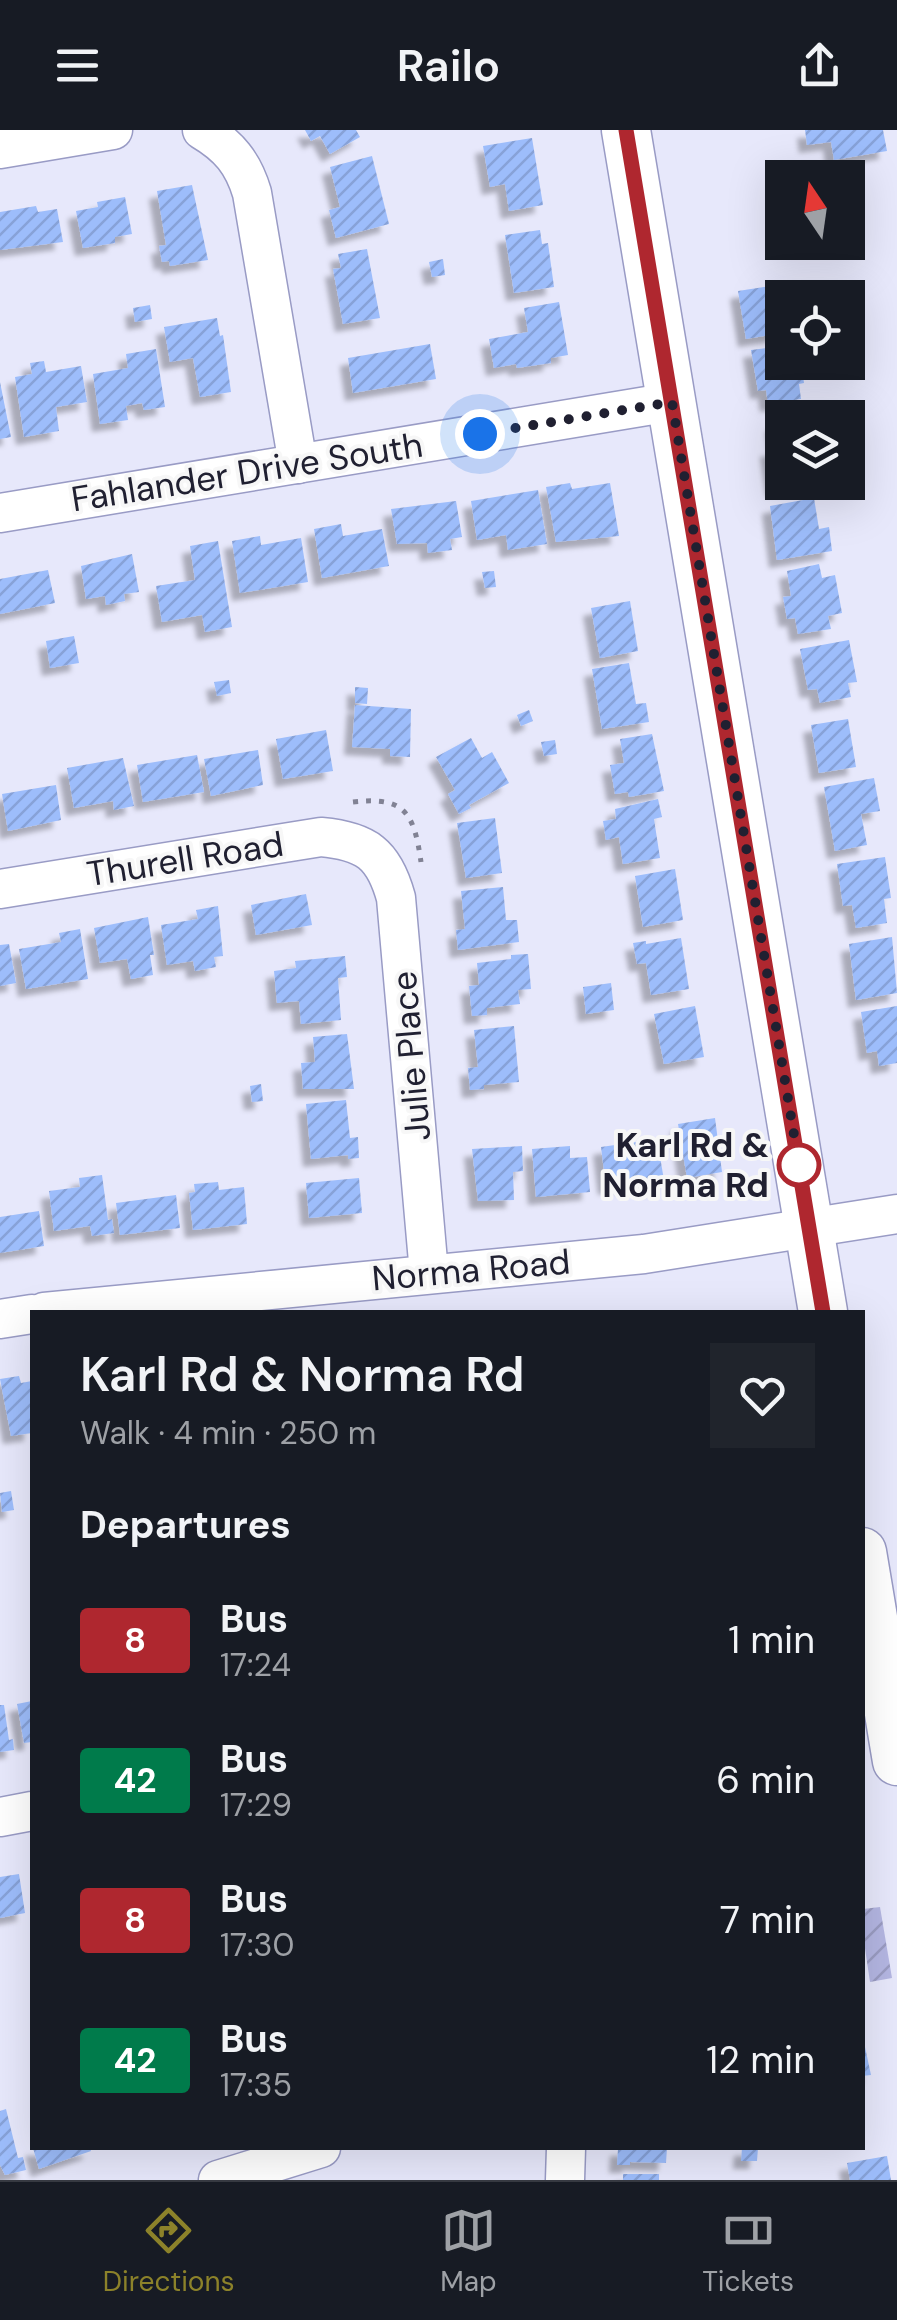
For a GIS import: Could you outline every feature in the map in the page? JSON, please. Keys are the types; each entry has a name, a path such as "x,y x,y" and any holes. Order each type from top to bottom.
{"main road":[{"path":"626,130 823,1310"},
{"path":"865,1570 897,1761"}],"street":[{"path":"0,149 113,130"},
{"path":"202,130 234,153 246,172 298,464"},
{"name":"Fahlander Drive South","path":"0,513 672,402"},
{"name":"Thurell Road","path":"0,889 322,837 346,840 368,849"},
{"name":"Julie Place","path":"368,849 388,870 396,898 430,1273"},
{"name":"Norma Road","path":"64,1310 644,1254 810,1231 897,1214"},
{"path":"0,1320 30,1314"},
{"path":"0,1817 30,1812"},
{"path":"218,2180 315,2150"},
{"path":"565,2180 566,2150"}],"path":[{"path":"353,802 381,799 397,805 413,821 421,862"}],"shaded area":[{"path":"880,1907 892,1978 870,1982 865,1909"}],"building":[{"path":"305,130 356,130 360,137 330,154 320,136 311,141"},
{"path":"805,130 883,130 887,151 834,160 831,142 807,145"},
{"path":"532,138 543,205 509,211 505,184 490,187 483,146"},
{"path":"372,156 389,224 336,238 329,210 340,207 330,167"},
{"path":"192,185 208,260 170,266 169,261 162,262 159,246 166,245 157,191"},
{"path":"125,197 132,234 115,237 115,243 83,248 76,211"},
{"path":"36,206 38,212 57,209 63,242 0,250 0,212"},
{"path":"540,230 542,244 548,243 554,287 514,293 505,235"},
{"path":"367,249 380,318 343,324 333,269 341,268 338,254"},
{"path":"443,259 445,275 432,277 429,262"},
{"path":"765,287 765,336 746,339 738,291"},
{"path":"559,302 568,355 551,358 551,363 494,368 489,339 528,332 524,308"},
{"path":"150,305 152,319 135,322 133,308"},
{"path":"217,318 231,392 200,397 193,358 170,362 164,327"},
{"path":"430,344 436,379 353,393 348,358"},
{"path":"765,348 765,380 804,380 799,384 801,399 767,400 766,390 758,391 751,350"},
{"path":"156,349 165,407 144,410 142,403 126,406 128,420 100,424 93,374 128,368 126,354"},
{"path":"44,361 46,372 81,366 87,402 56,407 59,431 24,437 15,377 32,374 30,363"},
{"path":"0,382 11,437 0,439"},
{"path":"570,483 572,489 610,483 619,536 556,542 546,487"},
{"path":"538,490 547,544 508,550 506,535 477,540 471,501"},
{"path":"814,500 819,529 829,527 832,551 777,560 770,506"},
{"path":"456,501 462,537 450,539 452,550 428,553 427,543 397,544 391,509"},
{"path":"341,524 343,536 382,529 389,566 322,578 314,529"},
{"path":"260,536 261,545 301,538 308,582 240,593 232,541"},
{"path":"218,541 232,627 205,632 202,615 162,622 156,586 195,580 190,546"},
{"path":"132,554 139,592 124,594 125,601 106,605 105,596 86,599 81,566"},
{"path":"819,564 822,578 835,575 842,613 828,616 831,629 798,634 795,618 787,619 783,597 791,596 787,571"},
{"path":"48,570 55,603 0,614 0,579"},
{"path":"494,571 496,587 485,588 482,572"},
{"path":"630,601 638,651 600,658 591,608"},
{"path":"74,636 79,663 50,668 46,641"},
{"path":"849,640 857,682 848,683 851,697 820,703 817,689 808,690 800,649"},
{"path":"629,663 636,704 646,703 649,722 602,729 592,669"},
{"path":"229,680 231,693 217,696 214,682"},
{"path":"355,687 368,688 367,704 355,703"},
{"path":"355,705 411,709 410,757 390,756 390,749 352,747"},
{"path":"529,710 533,721 521,726 517,715"},
{"path":"848,719 856,767 819,773 811,725"},
{"path":"326,730 333,771 283,779 276,739"},
{"path":"652,734 664,791 629,797 628,792 615,794 610,765 624,763 620,739"},
{"path":"471,738 482,758 492,752 509,783 459,814 448,794 455,790 436,757"},
{"path":"555,740 557,754 544,756 541,742"},
{"path":"258,750 263,785 211,796 204,759"},
{"path":"197,755 204,792 143,802 137,765"},
{"path":"123,758 134,806 114,810 113,801 74,808 67,768"},
{"path":"874,778 880,811 861,814 867,845 835,851 824,787"},
{"path":"56,785 61,820 8,831 2,794"},
{"path":"658,799 662,817 654,819 660,858 623,864 619,837 606,840 603,821 616,819 615,809"},
{"path":"495,818 502,873 466,878 457,823"},
{"path":"885,857 891,898 884,899 887,923 856,928 852,905 843,906 837,864"},
{"path":"675,869 683,920 643,927 635,876"},
{"path":"503,887 506,920 517,920 519,942 458,950 456,930 465,929 461,891"},
{"path":"306,894 312,925 256,935 251,905"},
{"path":"218,906 223,956 214,957 216,967 195,971 193,961 167,965 161,925 198,919 196,910"},
{"path":"148,917 153,975 131,979 127,959 100,963 94,928"},
{"path":"80,929 88,979 26,989 19,949 61,942 59,933"},
{"path":"892,937 897,993 856,1000 849,944"},
{"path":"681,938 689,989 651,995 646,963 637,964 633,943"},
{"path":"9,944 16,983 0,986 0,945"},
{"path":"528,954 531,989 518,990 520,1004 487,1008 487,1015 472,1016 469,986 479,985 477,963"},
{"path":"345,956 347,977 338,978 341,1020 301,1024 299,1001 277,1003 274,971 296,968 295,961"},
{"path":"611,983 614,1010 586,1014 583,987"},
{"path":"695,1006 704,1057 664,1064 654,1014"},
{"path":"897,1006 897,1063 879,1066 877,1051 867,1053 861,1012"},
{"path":"514,1026 519,1082 470,1090 468,1068 478,1067 474,1030"},
{"path":"347,1034 354,1089 303,1089 301,1063 315,1062 313,1037"},
{"path":"261,1084 263,1101 252,1102 250,1086"},
{"path":"346,1100 350,1138 358,1137 359,1158 348,1159 348,1155 311,1159 306,1104"},
{"path":"715,1118 722,1172 687,1178 678,1124"},
{"path":"657,1139 665,1186 645,1188 644,1182 606,1187 601,1147"},
{"path":"522,1146 523,1171 513,1172 514,1200 478,1201 472,1149"},
{"path":"570,1146 570,1158 587,1157 590,1192 536,1197 532,1149"},
{"path":"102,1175 108,1220 112,1219 114,1233 92,1236 90,1226 54,1231 49,1191 80,1187 79,1178"},
{"path":"359,1178 362,1213 309,1218 306,1183"},
{"path":"218,1182 219,1190 244,1187 247,1224 193,1230 189,1193 195,1192 194,1184"},
{"path":"176,1195 180,1228 120,1235 116,1203"},
{"path":"39,1211 44,1246 0,1253 0,1217"},
{"path":"19,1376 21,1383 30,1381 30,1433 11,1436 0,1379"},
{"path":"11,1491 14,1510 2,1512 0,1493"},
{"path":"30,1701 30,1742 24,1743 17,1704"},
{"path":"0,1705 4,1705 14,1750 0,1752"},
{"path":"19,1874 25,1913 0,1918 0,1877"},
{"path":"865,2047 871,2075 865,2076"},
{"path":"6,2109 18,2158 23,2157 26,2170 5,2175 0,2165 0,2111"},
{"path":"34,2150 91,2150 91,2151 39,2169"},
{"path":"618,2150 667,2150 666,2163 617,2165"},
{"path":"742,2150 758,2150 757,2161 741,2161"},
{"path":"887,2156 891,2180 850,2180 847,2163"},
{"path":"623,2174 659,2174 659,2180 623,2180"}],"bus line":[{"name":"8","path":"626,130 823,1310"}],"place":[{"name":"Karl Rd & Norma Rd","path":"799,1165"}],"route":[{"path":"480,434 672,402 799,1165"}]}
